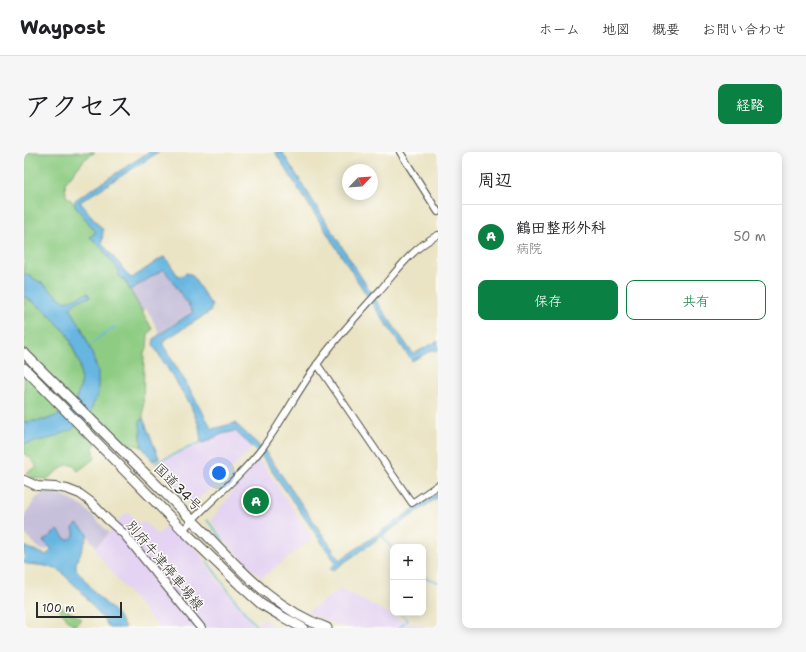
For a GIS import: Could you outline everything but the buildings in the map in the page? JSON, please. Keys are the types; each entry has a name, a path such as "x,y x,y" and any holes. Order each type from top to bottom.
{"highway":[{"name":"国道34号","path":"24,353 242,571 284,607 324,628"},
{"name":"国道34号","path":"24,368 242,588 261,604 303,628"}],"main road":[{"name":"別府牛津停車場線","path":"24,480 37,486 67,489 80,494 91,502 124,534 201,628"}],"street":[{"path":"400,152 438,212"},
{"path":"183,530 243,471 263,447 317,364 332,344 404,262 419,248 438,235"},
{"path":"317,364 412,503 438,485"}],"shaded area":[{"path":"164,268 193,312 160,334 147,309 141,311 130,290"},
{"path":"235,431 253,447 217,483 194,503 163,468 160,462 222,434"},
{"path":"259,459 313,538 261,578 231,548 211,520 238,483"},
{"path":"48,490 49,493 63,495 84,507 109,533 96,547 87,536 88,534 74,532 74,536 71,540 67,540 58,530 46,544 50,547 46,550 41,550 24,533 24,517 36,498"},
{"path":"128,512 139,524 144,521 157,535 170,524 201,555 213,575 255,627 264,618 274,628 159,628 116,578 97,552 96,547 109,533 118,520"},
{"path":"341,589 390,614 390,616 394,616 406,622 426,626 428,628 346,628 307,612"}],"green space":[{"path":"24,152 95,152 85,159 65,183 66,196 71,200 96,232 90,237 98,244 118,269 119,276 124,279 152,329 148,334 147,349 144,351 143,418 140,422 142,447 122,441 112,433 93,446 95,458 78,471 73,465 66,465 47,479 32,478 26,473 37,467 30,457 24,454 24,444 52,438 98,372 81,327 70,308 76,301 90,297 88,293 65,303 43,284 24,273"},
{"path":"24,296 46,311 68,335 80,365 81,385 76,399 63,413 46,420 24,422"},
{"path":"60,606 82,619 74,626 59,610 58,607"}],"water":[{"path":"149,152 159,152 80,202 103,230 102,243 128,276 132,278 163,257 166,258 178,276 186,273 191,274 212,306 210,312 163,341 163,345 212,429 235,423 265,451 340,560 438,492 438,497 332,571 330,568 336,563 260,454 235,431 222,434 203,443 201,442 199,426 190,404 153,345 154,339 160,334 193,312 164,269 130,290 124,279 119,276 118,269 98,244 90,237 96,232 75,206 75,200"},
{"path":"275,152 282,152 377,302 413,354 438,341 438,352 432,350 412,361 373,305"},
{"path":"24,273 43,284 65,302 88,293 90,297 76,301 70,308 81,327 98,372 98,394 88,416 71,430 52,438 24,444 24,422 46,420 63,413 76,399 81,385 80,365 68,335 46,311 24,296"},
{"path":"143,418 159,458 153,461 142,447 140,422"},
{"path":"77,524 88,534 76,563 76,569 97,595 118,615 125,628 110,628 81,591 59,570 46,566 24,563 24,546 46,555 51,550 50,547 43,541 58,530 67,540 72,539 74,534 73,528"}],"waterway":[{"path":"89,346 102,335 115,327"},
{"path":"155,463 201,442"},
{"path":"162,470 191,502"},
{"path":"207,520 224,541"},
{"path":"382,535 390,547"},
{"path":"207,561 238,604 258,628"},
{"path":"426,578 438,582"},
{"path":"399,628 407,620 403,616"}],"place":[{"name":"鶴田整形外科","path":"256,501"}]}
